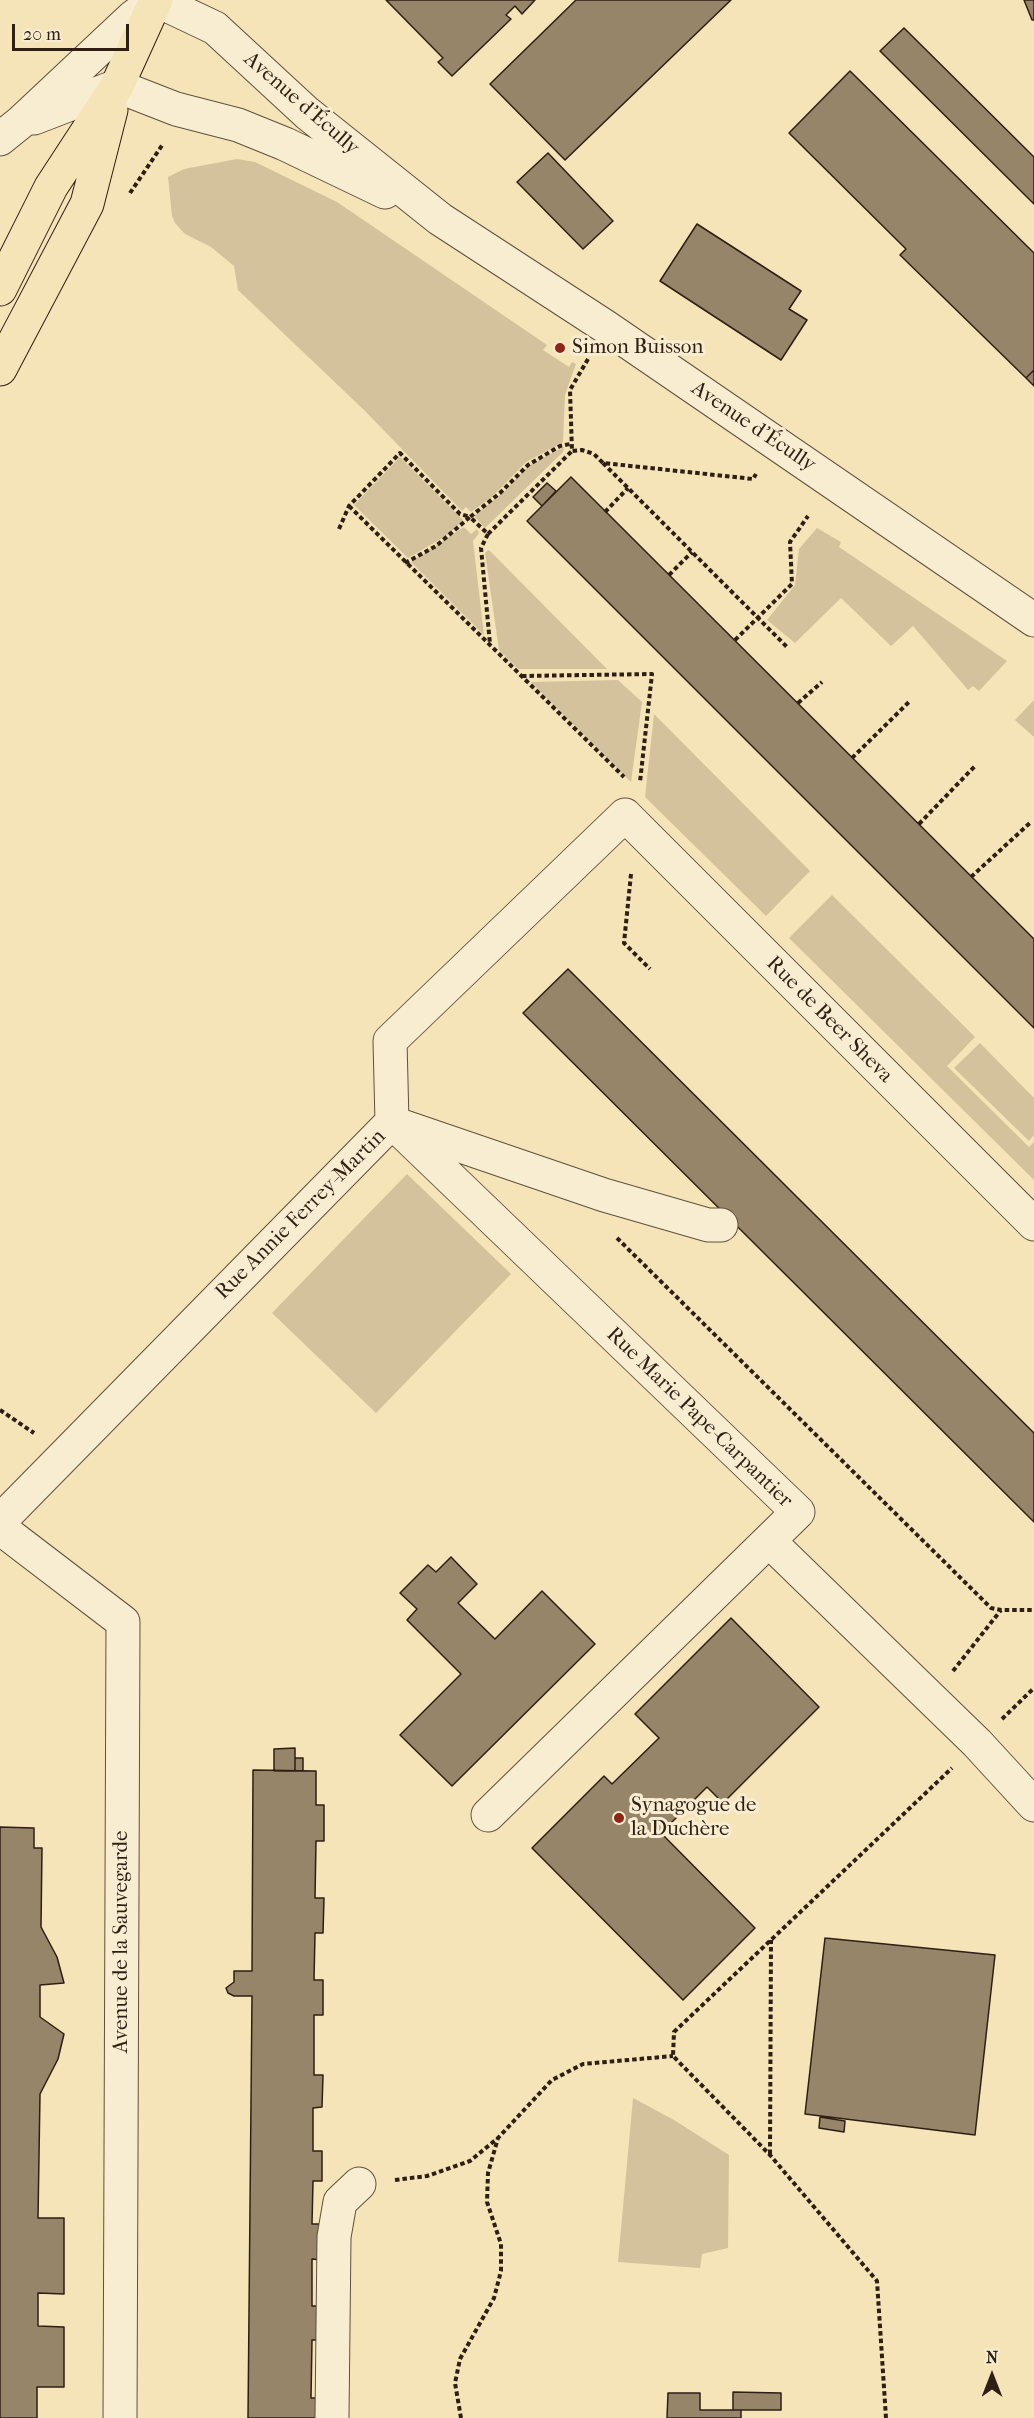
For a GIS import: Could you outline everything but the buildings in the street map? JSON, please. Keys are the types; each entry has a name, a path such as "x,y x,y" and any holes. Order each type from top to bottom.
{"main road":[{"path":"0,289 51,187 117,86 156,0"},
{"path":"0,369 87,204 117,86"}],"street":[{"path":"10,131 133,17 156,0"},
{"name":"Avenue d'Écully","path":"156,0 214,28 307,113 440,219 606,327 1034,620"},
{"path":"10,131 117,86"},
{"name":"Avenue d'Écully","path":"117,86 176,109 238,125 285,144 440,219"},
{"name":"Rue Annie Ferrey-Martin","path":"0,1521 392,1122 390,1041 628,800"},
{"name":"Rue de Beer Sheva","path":"628,800 1034,1224"},
{"path":"392,1122 604,1195 708,1224 721,1224"},
{"name":"Rue Marie Pape-Carpantier","path":"392,1122 798,1512 488,1815"},
{"name":"Avenue de la Sauvegarde","path":"0,1528 123,1622 120,2418"},
{"path":"769,1541 977,1743 1034,1805"},
{"path":"332,2418 333,2237 340,2202 359,2184"}],"path":[{"path":"126,199 163,144"},
{"path":"572,452 570,390 606,327"},
{"path":"405,563 436,546 500,493 528,465 560,446 570,444"},
{"path":"490,645 481,548 488,534 572,452 582,450 594,454 787,647"},
{"path":"339,529 349,506 400,453 460,514 470,517 488,534"},
{"path":"603,463 753,479"},
{"path":"605,512 628,488"},
{"path":"349,506 490,645 628,800"},
{"path":"735,640 759,619 792,584 790,542 808,516"},
{"path":"669,575 692,552"},
{"path":"798,703 822,682"},
{"path":"852,758 909,702"},
{"path":"919,824 975,766"},
{"path":"971,877 1031,822"},
{"path":"604,1195 605,1226 991,1608 1034,1610"},
{"path":"0,1410 39,1436"},
{"path":"931,1698 1001,1610"},
{"path":"886,2418 877,2281 770,2155 673,2056 674,2032 1034,1688"},
{"path":"770,2155 771,1939"},
{"path":"359,2184 427,2176 470,2161 498,2138 552,2080 583,2064 673,2056"},
{"path":"461,2418 455,2384 460,2359 494,2298 501,2271 501,2244 487,2202 488,2173 498,2138"}],"shaded area":[{"path":"237,159 255,162 337,202 547,345 543,350 569,367 572,362 576,364 565,395 563,442 526,462 493,496 471,512 466,507 462,511 364,410 238,290 234,266 211,247 185,234 175,223 172,216 168,177 184,169"},
{"path":"564,447 563,452 485,528 474,516 504,492 528,466"},
{"path":"400,457 463,520 446,536 408,558 354,505"},
{"path":"464,527 471,534 477,529 479,533 473,541 484,635 411,562"},
{"path":"817,528 841,542 839,547 1007,661 979,691 973,686 968,690 913,626 891,646 841,598 795,643 767,620 795,585 799,549"},
{"path":"488,550 607,669 518,669 499,650 485,553"},
{"path":"618,680 642,702 631,782 531,682"},
{"path":"1034,700 1034,737 1015,720"},
{"path":"654,714 810,871 766,916 645,797"},
{"path":"832,895 975,1037 947,1066 1029,1147 1034,1142 1034,1180 789,938"},
{"path":"980,1043 1034,1098 1034,1135 1029,1141 954,1068"},
{"path":"407,1174 511,1274 376,1413 272,1313"},
{"path":"633,2098 674,2120 729,2155 728,2248 702,2254 700,2268 618,2262"}],"place":[{"name":"Simon Buisson","path":"560,348"},
{"name":"Synagogue de la Duchère","path":"619,1818"}]}
